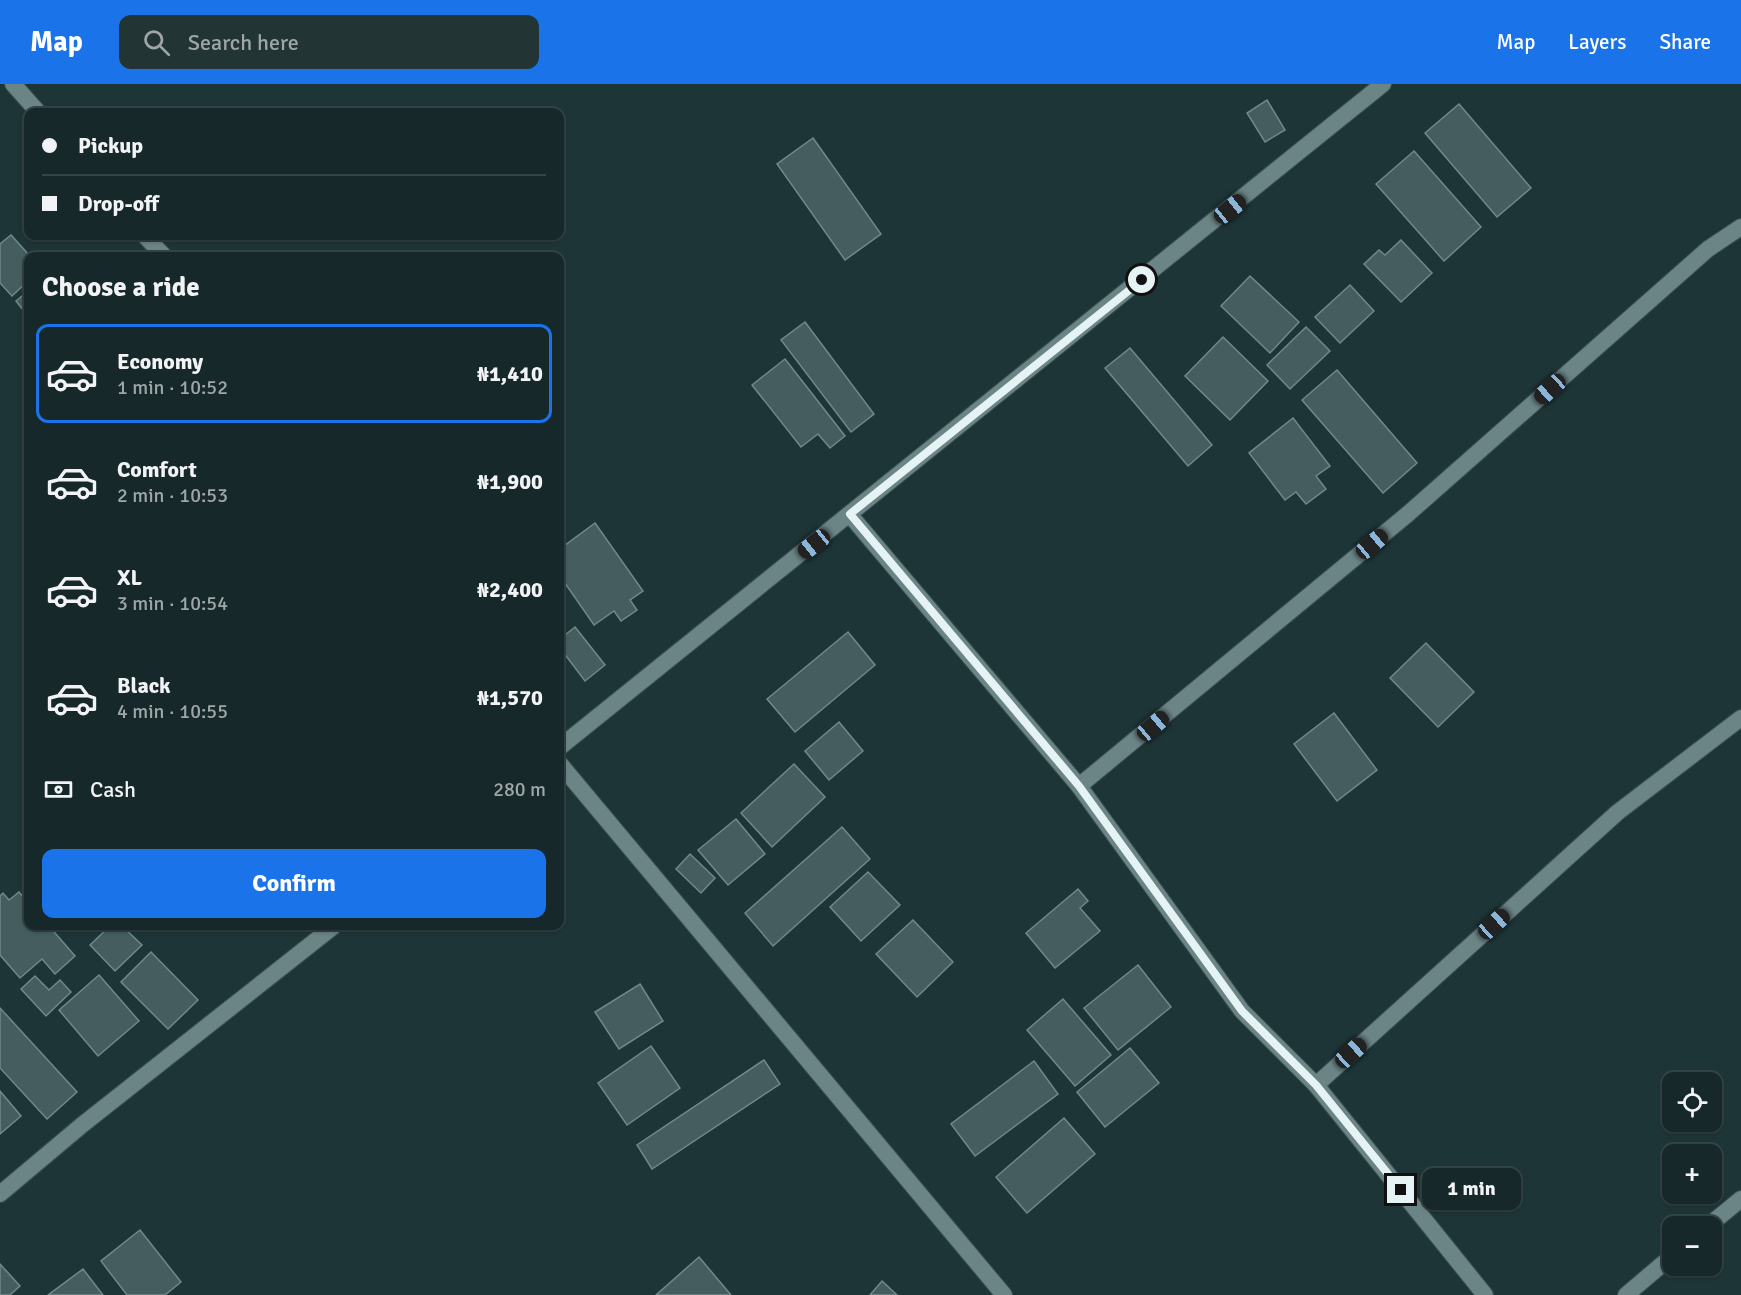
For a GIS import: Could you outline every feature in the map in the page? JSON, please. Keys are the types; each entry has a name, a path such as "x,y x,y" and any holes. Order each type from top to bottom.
{"street":[{"path":"13,84 34,108"},
{"path":"564,744 1383,84"},
{"path":"1079,786 1409,513 1708,249 1741,227"},
{"path":"149,240 160,252"},
{"path":"850,514 1079,786 1242,1011 1316,1085 1485,1295"},
{"path":"1316,1085 1618,812 1741,718"},
{"path":"564,769 1004,1295"},
{"path":"0,1194 82,1125 329,930"},
{"path":"1720,1216 1741,1199"},
{"path":"1626,1295 1662,1264"}],"building":[{"path":"1267,100 1285,130 1265,142 1247,113"},
{"path":"1459,104 1531,188 1497,217 1425,133"},
{"path":"813,138 881,234 845,260 777,164"},
{"path":"1414,151 1481,227 1444,261 1376,184"},
{"path":"11,235 26,252 24,252 24,285 12,296 0,283 0,244"},
{"path":"1401,240 1432,273 1401,302 1364,264 1379,250 1385,255"},
{"path":"1250,276 1299,322 1270,353 1221,306"},
{"path":"1350,285 1374,311 1340,343 1315,317"},
{"path":"24,294 24,311 16,301"},
{"path":"805,322 874,414 851,432 781,340"},
{"path":"1306,327 1330,351 1290,389 1267,365"},
{"path":"1223,337 1268,381 1230,420 1185,376"},
{"path":"1130,348 1212,445 1188,466 1105,368"},
{"path":"785,359 845,436 830,448 818,434 801,447 752,385"},
{"path":"1337,370 1417,463 1383,493 1302,400"},
{"path":"1293,418 1330,466 1316,476 1326,489 1306,504 1296,492 1285,500 1249,453"},
{"path":"595,523 643,591 630,600 637,610 621,621 614,611 594,625 564,582 564,546"},
{"path":"575,627 605,665 585,681 564,653 564,636"},
{"path":"848,632 875,665 795,732 767,699"},
{"path":"1426,643 1474,692 1438,727 1390,678"},
{"path":"1334,713 1377,770 1337,801 1294,744"},
{"path":"839,722 863,751 829,780 805,751"},
{"path":"794,764 825,797 772,847 741,813"},
{"path":"736,819 765,854 728,885 698,850"},
{"path":"842,827 870,859 773,946 745,913"},
{"path":"690,854 715,878 701,893 676,869"},
{"path":"868,872 900,905 861,941 830,907"},
{"path":"1078,889 1088,901 1080,908 1100,931 1055,968 1026,933"},
{"path":"19,892 24,898 24,930 52,930 75,956 55,974 42,959 20,978 0,955 0,896 3,893 9,900"},
{"path":"913,920 953,962 917,997 876,954"},
{"path":"106,930 126,930 142,945 115,971 90,945"},
{"path":"151,952 198,1000 168,1029 121,982"},
{"path":"1138,965 1171,1007 1118,1050 1084,1008"},
{"path":"99,975 139,1021 98,1056 59,1010"},
{"path":"35,976 49,990 60,980 71,992 46,1016 21,989"},
{"path":"640,984 663,1021 619,1049 595,1012"},
{"path":"1063,999 1111,1055 1075,1086 1027,1030"},
{"path":"0,1008 77,1092 47,1119 0,1068"},
{"path":"651,1046 680,1088 627,1125 598,1083"},
{"path":"1130,1048 1159,1083 1105,1127 1077,1092"},
{"path":"764,1060 780,1084 652,1169 637,1145"},
{"path":"1034,1061 1058,1094 975,1156 951,1124"},
{"path":"0,1091 21,1116 0,1134"},
{"path":"1064,1118 1095,1154 1027,1213 996,1177"},
{"path":"140,1230 181,1282 165,1295 127,1295 101,1261"},
{"path":"699,1257 731,1295 656,1295"},
{"path":"0,1264 20,1286 10,1295 0,1295"},
{"path":"83,1269 103,1295 48,1295"},
{"path":"882,1281 897,1295 870,1295"}],"route":[{"path":"1142,280 850,514 1079,786 1242,1011 1316,1085 1401,1190"}]}
